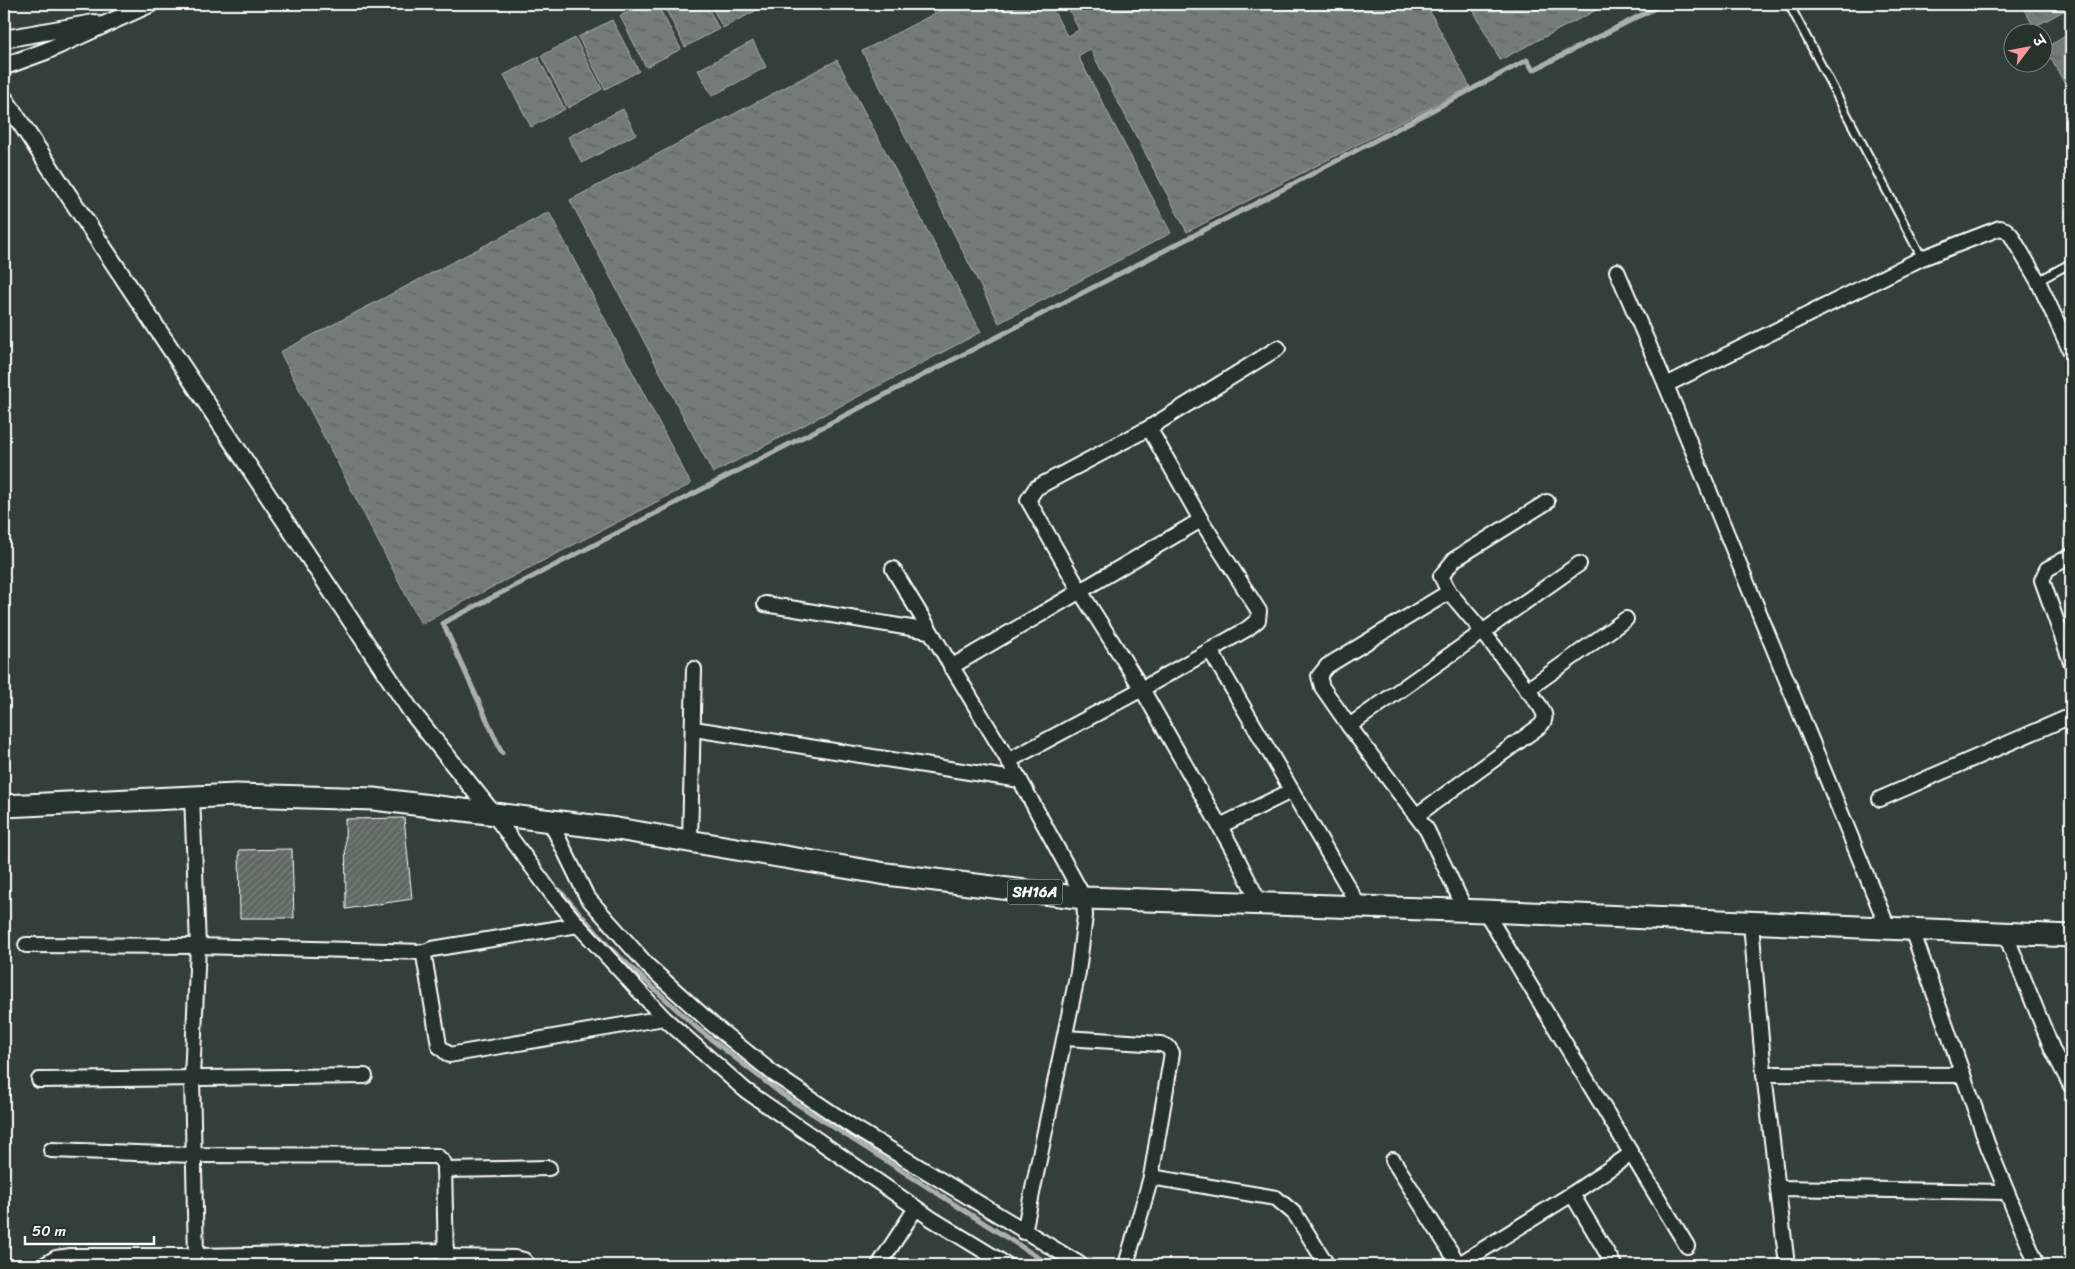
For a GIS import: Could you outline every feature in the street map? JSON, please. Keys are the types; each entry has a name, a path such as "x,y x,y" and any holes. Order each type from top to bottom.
{"main road":[{"name":"SH16A","path":"4,806 236,795 374,800 550,821 690,841 886,874 1084,898 1476,911 2071,936"}],"street":[{"path":"4,67 55,47 150,4"},
{"path":"4,39 116,19"},
{"path":"4,43 8,57 4,67"},
{"path":"4,98 411,710 494,815 552,894 578,925 664,1018 745,1090 916,1208 1007,1265"},
{"path":"1666,385 1922,258 2003,228 2011,235 2038,281 2071,352"},
{"path":"1617,271 1666,385 1888,928"},
{"path":"1260,904 1220,826 1142,688 1080,591 1029,504 1029,497 1047,482 1149,428 1278,348"},
{"path":"1008,761 1210,650 1258,620 1259,612 1201,520 1149,428"},
{"path":"1417,815 1542,724 1545,718 1543,712 1483,632 1449,592 1441,576 1455,559 1547,502"},
{"path":"951,667 1201,520"},
{"path":"2071,556 2047,570 2042,580 2071,662"},
{"path":"1349,726 1579,564"},
{"path":"893,569 1020,780 1084,898 1083,940 1065,1038 1024,1232"},
{"path":"1449,592 1322,670 1319,676 1322,687 1349,726 1417,815 1436,844 1476,911 1631,1154 1687,1246"},
{"path":"765,604 930,631"},
{"path":"1527,690 1626,619"},
{"path":"1210,650 1360,908"},
{"path":"690,841 694,669"},
{"path":"1880,799 2071,716"},
{"path":"694,729 1020,780"},
{"path":"1220,826 1291,791"},
{"path":"192,796 198,946 192,1078 196,1256"},
{"path":"550,821 587,897 648,966 712,1024 774,1074 837,1116 1024,1232 1064,1261 1081,1265"},
{"path":"1751,923 1764,1074 1787,1265"},
{"path":"26,945 198,946 425,952 432,949 578,925"},
{"path":"1912,930 1988,1146 2037,1265"},
{"path":"2004,933 2046,1033 2071,1086"},
{"path":"425,952 424,956 439,1046 449,1054 664,1018"},
{"path":"1065,1038 1161,1044 1168,1047 1172,1055 1151,1177 1126,1265"},
{"path":"1764,1074 1963,1075"},
{"path":"39,1080 364,1076"},
{"path":"51,1150 193,1155 433,1155 443,1161 447,1258"},
{"path":"1393,1160 1459,1265 1572,1194 1631,1154"},
{"path":"444,1170 549,1168"},
{"path":"1151,1177 1276,1198 1295,1214 1325,1264"},
{"path":"1778,1188 2006,1192"},
{"path":"1572,1194 1614,1265"},
{"path":"879,1265 916,1208"},
{"path":"44,1265 56,1258 71,1256 515,1258 524,1260 528,1265"}],"lane":[{"path":"1789,4 1922,258"},
{"path":"2038,281 2071,263"}],"water":[{"path":"643,4 657,4 681,49 646,67 620,16"},
{"path":"663,4 706,4 719,29 685,47"},
{"path":"710,4 754,4 757,10 723,28"},
{"path":"953,4 1050,4 1067,36 1079,30 1066,4 1426,4 1470,87 1187,232 1090,49 1078,56 1171,233 999,323 862,51"},
{"path":"1470,4 1608,4 1500,60"},
{"path":"2021,4 2071,4 2071,7 2043,22 2031,22"},
{"path":"612,20 639,71 605,89 578,37"},
{"path":"2071,33 2071,95 2052,61 2052,44"},
{"path":"575,38 602,89 568,108 541,56"},
{"path":"753,41 766,67 712,96 698,70"},
{"path":"538,57 565,109 531,127 504,75"},
{"path":"837,60 981,332 713,473 570,200"},
{"path":"623,109 636,134 582,163 568,137"},
{"path":"549,212 691,484 421,624 280,352"}],"building":[{"path":"404,818 412,899 346,909 345,819"},
{"path":"292,849 294,918 240,918 239,850"}],"waterway":[{"path":"502,753 443,623 1272,195 1527,60 1533,70 1663,4"},
{"path":"559,890 610,948 698,1029 783,1095 1050,1265"}]}
